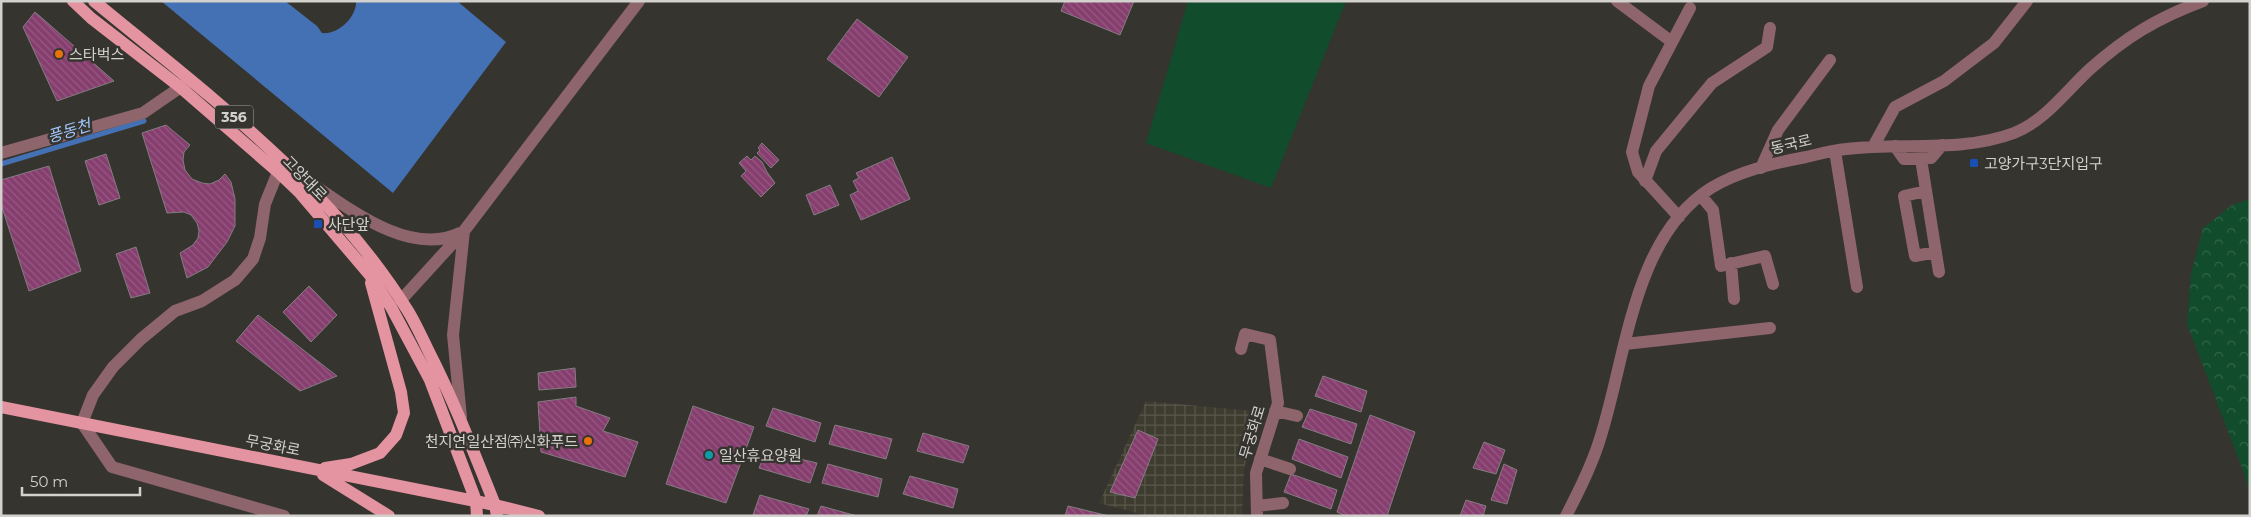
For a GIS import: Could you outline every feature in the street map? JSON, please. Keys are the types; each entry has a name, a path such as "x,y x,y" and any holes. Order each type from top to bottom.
{"main road":[{"name":"고양대로","path":"73,1 91,18 185,84"},
{"name":"고양대로","path":"94,1 185,84 281,166 297,174 380,269 410,312 439,372 496,510"},
{"name":"고양대로","path":"281,166 300,193 369,274 391,307 430,380 476,501 477,516"},
{"path":"315,470 351,464 380,453 396,435 404,413 401,392 369,274"},
{"name":"무궁화로","path":"1,407 476,501 496,510 539,516"},
{"path":"315,470 390,516"}],"street":[{"path":"401,300 464,231 638,1"},
{"path":"1617,1 1672,42"},
{"path":"1873,147 1895,107 1944,81 1994,43 2027,1"},
{"name":"동국로","path":"1566,516 1598,445 1638,292 1656,252 1671,225 1709,189 1734,176 1835,151 1873,147 1980,142 2016,132 2050,110 2089,70 2141,30 2167,14 2202,1"},
{"path":"1679,217 1638,172 1632,152 1649,86 1690,8"},
{"path":"1645,181 1656,151 1712,82 1766,47 1770,28"},
{"path":"1761,168 1778,130 1830,60"},
{"path":"1,153 143,113 185,84"},
{"path":"1895,146 1904,159 1921,159 1931,158 1942,145"},
{"path":"1835,151 1858,287"},
{"path":"1921,159 1940,272"},
{"path":"281,166 265,204 260,238 253,259 235,280 202,301 175,311 141,339 113,367 93,395 82,423 112,467 284,516"},
{"path":"297,174 362,217 404,236 427,241 450,238 464,231"},
{"path":"1926,191 1904,196 1915,256 1936,252"},
{"path":"1701,196 1713,210 1721,266 1765,256 1772,284"},
{"path":"462,424 453,335 464,231"},
{"path":"1731,263 1734,299"},
{"path":"1625,344 1770,328"},
{"name":"무궁화로","path":"1241,349 1245,334 1270,340 1278,403 1256,473 1257,511"},
{"path":"1275,412 1297,416"},
{"path":"1260,459 1290,469"},
{"path":"1257,511 1283,503"}],"shaded area":[{"path":"1146,401 1263,412 1244,468 1242,516 1148,516 1099,503"}],"green space":[{"path":"1188,1 1346,1 1271,188 1146,143"},
{"path":"2250,199 2250,495 2244,473 2187,324 2191,274 2203,228 2232,205"}],"water":[{"path":"161,1 285,1 317,26 322,33 328,33 340,28 350,19 356,1 457,1 506,42 393,193"}],"building":[{"path":"1065,1 1134,1 1120,35 1061,11"},
{"name":"스타벅스","path":"35,12 114,81 57,101 23,27"},
{"path":"857,19 908,57 879,97 827,59"},
{"path":"166,125 190,145 184,152 183,160 185,170 192,179 210,184 219,180 225,174 231,182 235,199 235,226 227,242 208,267 187,278 180,253 193,245 198,238 197,223 191,215 184,212 167,213 142,133"},
{"path":"762,143 779,160 771,168 757,153"},
{"path":"106,154 120,198 99,205 85,161"},
{"path":"747,156 751,160 755,156 762,162 775,183 761,197 741,176 746,171 739,163"},
{"path":"892,157 910,199 861,220 850,195 858,191 853,181 859,178 856,173"},
{"path":"49,166 81,271 29,291 1,204 1,180"},
{"path":"830,185 839,205 814,215 806,195"},
{"path":"136,247 150,293 131,298 116,254"},
{"path":"309,286 337,315 311,342 283,312"},
{"path":"258,315 337,376 300,391 236,341"},
{"path":"575,368 576,387 539,390 538,373"},
{"path":"1323,376 1367,391 1361,412 1315,396"},
{"path":"576,397 576,406 610,418 603,431 638,442 625,477 541,452 538,402"},
{"name":"일산휴요양원","path":"693,406 754,427 726,503 666,484"},
{"path":"773,408 821,423 815,442 766,426"},
{"path":"1310,409 1357,424 1351,444 1302,427"},
{"path":"1370,415 1415,432 1387,516 1346,516 1337,512"},
{"path":"835,425 892,439 886,459 829,444"},
{"path":"1138,430 1158,439 1135,498 1110,492"},
{"path":"923,433 969,446 963,463 917,451"},
{"path":"1299,439 1348,457 1341,478 1292,459"},
{"path":"1484,442 1505,450 1496,474 1473,468"},
{"path":"766,451 817,463 810,483 759,468"},
{"path":"828,464 882,479 878,497 822,483"},
{"path":"1504,464 1517,470 1507,504 1491,500"},
{"path":"1291,474 1337,490 1331,509 1284,492"},
{"path":"910,476 958,489 953,508 903,494"},
{"path":"760,495 809,509 806,516 753,515"},
{"path":"1466,500 1486,506 1483,516 1460,516"},
{"path":"821,506 857,516 817,516"},
{"path":"1068,506 1109,516 1065,516"}],"waterway":[{"name":"풍동천","path":"1,164 144,121"}],"place":[{"name":"스타벅스","path":"59,54"},
{"name":"고양가구3단지입구","path":"1974,163"},
{"name":"사단앞","path":"318,224"},
{"name":"천지연일산점㈜신화푸드","path":"588,441"},
{"name":"일산휴요양원","path":"709,455"}]}
